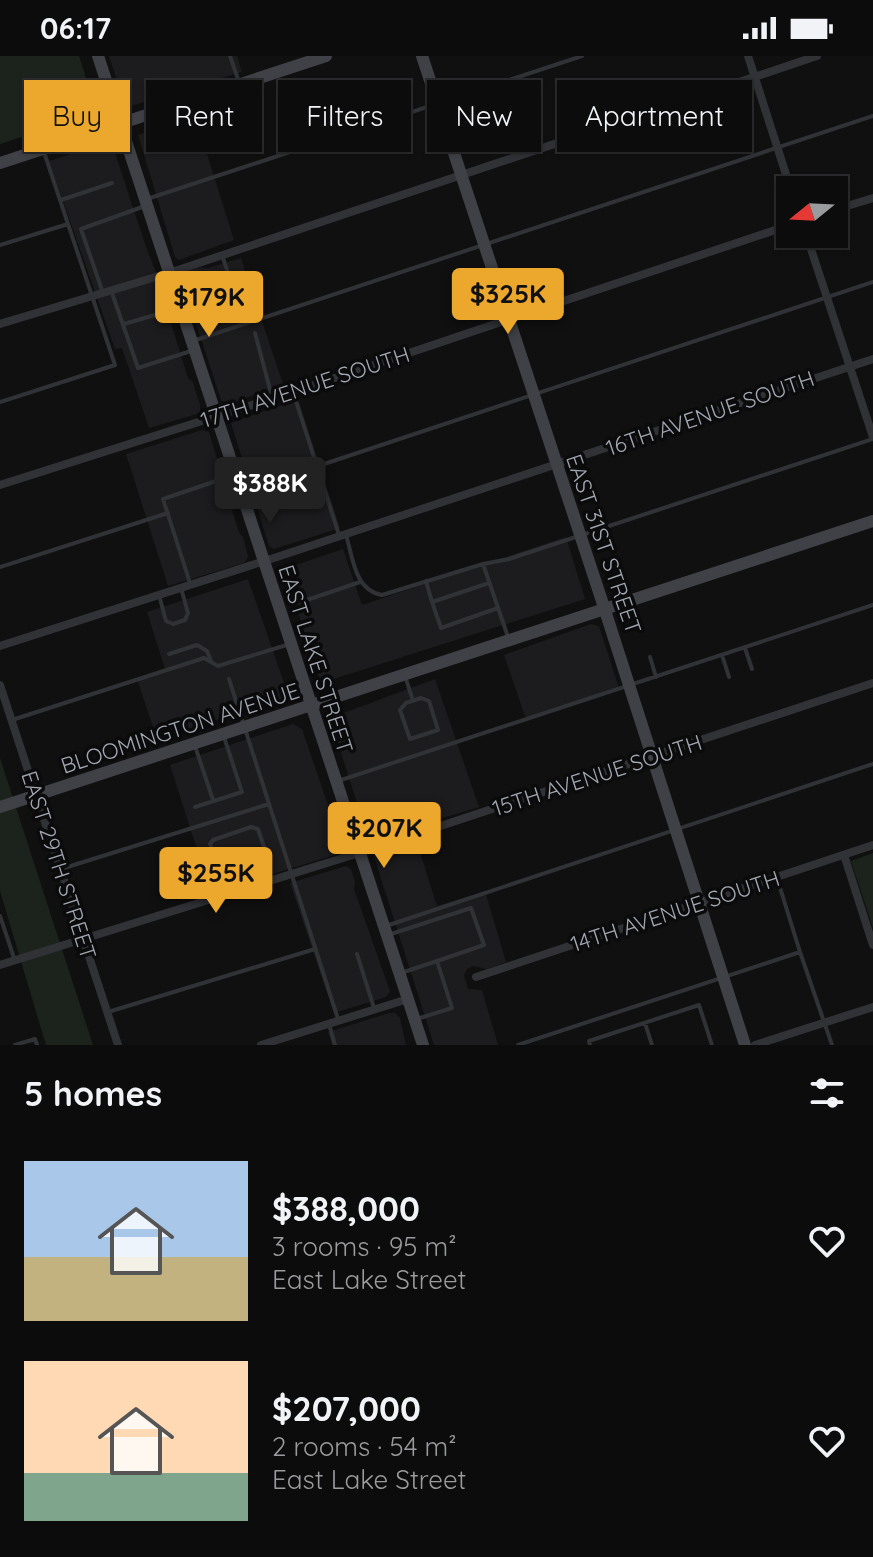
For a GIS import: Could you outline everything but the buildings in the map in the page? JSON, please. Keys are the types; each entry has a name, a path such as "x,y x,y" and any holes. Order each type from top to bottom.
{"street":[{"name":"EAST LAKE STREET","path":"98,56 106,80"},
{"path":"252,80 326,56"},
{"name":"EAST 31ST STREET","path":"422,56 430,80"},
{"path":"748,56 787,176"},
{"path":"0,324 169,273 817,56"},
{"path":"0,163 34,152"},
{"name":"EAST LAKE STREET","path":"130,152 423,1045"},
{"name":"EAST 31ST STREET","path":"454,152 745,1045"},
{"path":"848,206 873,198"},
{"name":"17TH AVENUE SOUTH","path":"0,485 273,399 776,230"},
{"path":"810,248 873,438"},
{"name":"16TH AVENUE SOUTH","path":"0,646 343,536 873,359"},
{"name":"BLOOMINGTON AVENUE","path":"0,807 873,521"},
{"name":"15TH AVENUE SOUTH","path":"0,965 291,875 873,683"},
{"name":"EAST 29TH STREET","path":"0,685 118,1045"},
{"name":"14TH AVENUE SOUTH","path":"476,977 873,845"},
{"path":"844,855 873,945"},
{"path":"261,1045 408,999"},
{"path":"755,1045 873,1007"}],"lane":[{"path":"230,56 239,80"},
{"path":"508,80 582,56"},
{"path":"427,107 147,202 81,229 124,324 138,368 245,324 873,116"},
{"path":"0,402 115,365 44,152"},
{"path":"61,200 112,183"},
{"path":"0,245 68,224"},
{"path":"222,255 245,324"},
{"path":"318,466 873,282"},
{"path":"124,324 180,307"},
{"path":"255,333 273,399"},
{"path":"293,392 360,582 370,593 382,595 509,559 873,438"},
{"path":"191,585 163,499 234,474"},
{"path":"0,567 168,513"},
{"path":"483,564 509,642"},
{"path":"426,581 441,628 498,608"},
{"path":"301,602 360,582"},
{"path":"432,602 489,583"},
{"path":"159,595 166,621 170,624 188,618 181,588"},
{"path":"336,782 873,605"},
{"path":"12,720 204,658 218,666 290,644"},
{"path":"169,654 197,645 207,651 212,663"},
{"path":"745,648 752,669"},
{"path":"722,655 729,677"},
{"path":"650,657 656,677"},
{"path":"405,676 413,701"},
{"path":"229,679 339,1021"},
{"path":"421,698 429,701 438,730 410,739 400,710 413,701 421,698"},
{"path":"195,807 242,792 223,734"},
{"path":"195,743 213,800"},
{"path":"385,931 873,764"},
{"path":"61,869 269,804"},
{"path":"251,827 258,829 264,847 261,853 233,863 220,867 210,844 213,840 251,827"},
{"path":"233,863 241,890"},
{"path":"777,877 832,1045"},
{"path":"385,931 471,908 484,945 399,973"},
{"path":"0,916 15,961"},
{"path":"108,1012 315,949"},
{"path":"518,1045 800,952"},
{"path":"357,954 374,1010"},
{"path":"415,1020 452,1008 437,961"},
{"path":"590,1045 589,1041 699,1005 712,1045"},
{"path":"645,1023 652,1045"},
{"path":"329,1024 335,1045"},
{"path":"15,1045 35,1039 37,1045"}],"shaded area":[{"path":"0,56 79,56 87,80 24,80 24,136 0,144"},
{"path":"109,56 237,56 242,72 216,80 146,80 146,101 131,106 130,80 117,80"},
{"path":"146,132 146,152 206,152 234,240 179,260 175,257 138,135"},
{"path":"77,152 115,152 166,298 188,378 193,382 200,405 197,414 149,428 122,348 115,349 49,161"},
{"path":"241,258 283,384 227,405 221,400 182,275 195,267 208,268"},
{"path":"298,399 340,528 274,549 269,546 231,423"},
{"path":"202,430 209,432 248,557 244,563 168,586 126,454"},
{"path":"566,537 585,599 321,683 284,569 343,549 362,605"},
{"path":"248,579 289,697 157,739 137,679 165,669 147,612"},
{"path":"591,624 599,626 619,688 526,719 504,655"},
{"path":"435,679 479,807 412,827 437,906 485,891 506,962 487,969 473,966 464,975 468,989 482,990 498,1045 434,1045 330,718"},
{"path":"293,724 302,729 343,849 341,853 211,893 170,765"},
{"path":"0,758 93,1045 46,1045 0,891"},
{"path":"873,853 873,928 851,861"},
{"path":"346,866 351,869 354,889 390,991 386,997 334,1013 290,883"},
{"path":"395,1013 400,1018 406,1045 332,1045 328,1032"}]}
